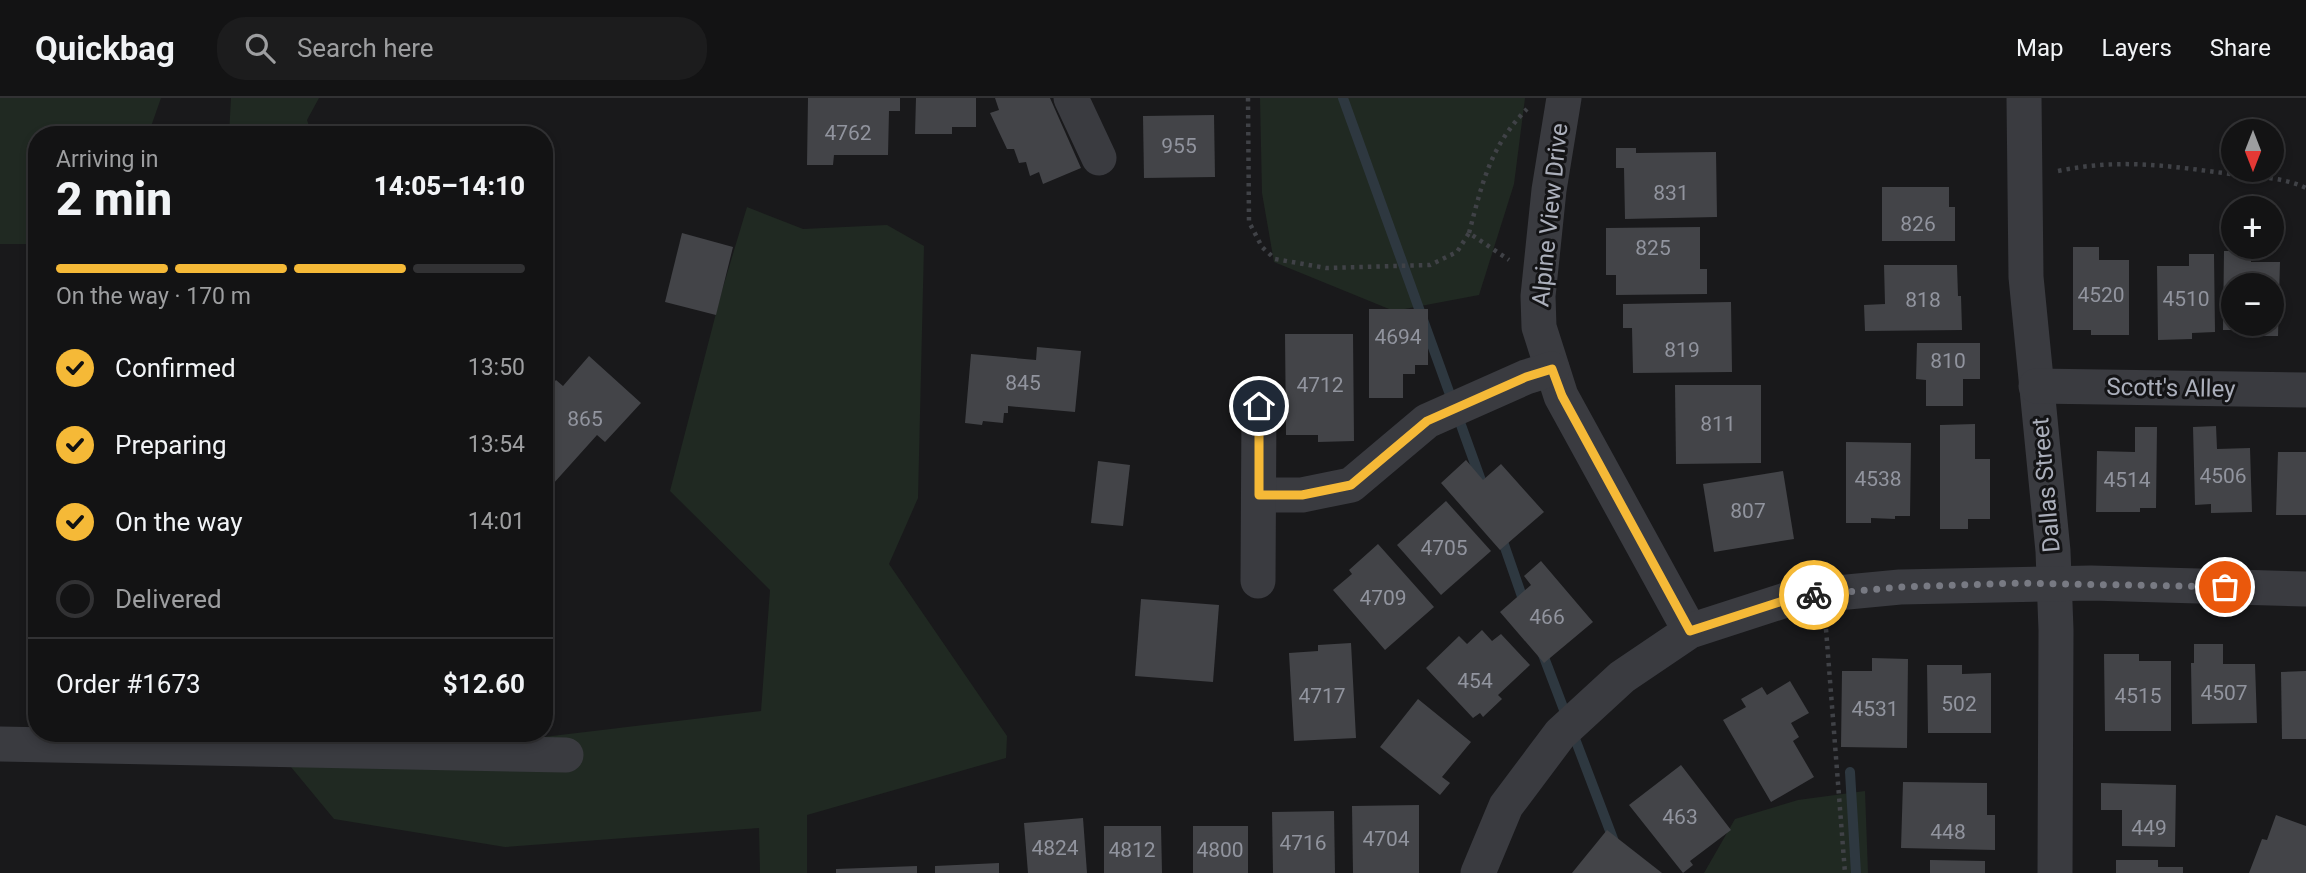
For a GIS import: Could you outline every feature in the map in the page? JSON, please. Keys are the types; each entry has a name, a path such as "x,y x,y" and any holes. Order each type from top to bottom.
{"street":[{"path":"1071,98 1099,158"},
{"name":"Dallas Street","path":"2024,98 2026,277 2053,551 2056,630 2055,873"},
{"name":"Alpine View Drive","path":"1548,102 1549,190 1538,296 1539,327 1562,396 1690,631"},
{"path":"1259,495 1302,495 1351,485 1427,421 1526,377 1552,369"},
{"name":"Scott's Alley","path":"2036,386 2306,390"},
{"path":"1258,581 1259,406"},
{"path":"1478,873 1506,806 1560,734 1622,677 1690,631 1795,597 1900,587 2054,583 2306,589"},
{"path":"0,744 566,755"}],"path":[{"path":"1248,98 1249,222 1262,247 1275,259 1326,268 1430,265 1457,252 1469,233 1493,152 1525,111 1548,102"},
{"path":"2056,172 2088,165 2156,164 2284,180 2306,188"},
{"path":"1469,233 1510,260"},
{"path":"1826,629 1845,873"}],"shaded area":[{"path":"0,98 161,98 151,126 28,126 28,244 0,244"},
{"path":"231,98 319,98 307,120 309,126 229,126"},
{"path":"1260,98 1525,98 1514,184 1479,295 1394,311 1274,262 1262,193"},
{"path":"747,207 803,229 887,225 924,246 918,498 889,564 1007,736 1006,758 807,815 807,873 760,873 759,828 505,847 334,819 291,767 501,742 553,742 553,736 761,711 770,590 670,491 721,294"},
{"path":"1865,791 1868,873 1704,873 1735,819 1798,800"}],"building":[{"path":"808,98 900,98 900,111 889,111 888,155 834,155 833,165 807,165"},
{"path":"916,98 976,98 976,127 952,127 952,134 915,134"},
{"path":"995,98 1050,98 1081,168 1043,184 1039,172 1030,176 1026,162 1019,163 1014,149 1007,149 990,113 999,110"},
{"path":"1214,115 1215,177 1144,178 1143,116"},
{"path":"1616,148 1636,148 1636,153 1716,152 1717,217 1625,219 1624,168 1616,168"},
{"path":"1882,187 1949,187 1949,207 1955,207 1955,241 1882,241"},
{"path":"1700,227 1700,269 1707,269 1707,294 1616,295 1616,275 1606,275 1606,228"},
{"path":"682,233 733,247 716,315 665,302"},
{"path":"2073,247 2099,247 2099,260 2129,260 2129,335 2091,335 2091,330 2073,330"},
{"path":"2189,254 2214,254 2215,332 2192,333 2192,339 2158,340 2157,266 2189,266"},
{"path":"2224,259 2280,262 2280,273 2224,273"},
{"path":"1884,265 1957,265 1962,330 1865,331 1864,305 1885,304"},
{"path":"1731,302 1732,372 1633,373 1632,328 1623,328 1623,304"},
{"path":"1369,309 1428,309 1428,365 1415,365 1415,374 1403,374 1403,398 1369,398"},
{"path":"1285,334 1353,334 1354,441 1318,442 1318,435 1286,435"},
{"path":"1917,343 1980,343 1980,379 1963,379 1963,406 1926,406 1926,380 1916,379"},
{"path":"1037,347 1081,351 1075,412 1008,406 1003,423 965,423 971,354 1036,360"},
{"path":"589,356 641,403 605,442 597,435 553,484 553,383 556,380 563,386"},
{"path":"1675,385 1761,385 1761,463 1676,464"},
{"path":"1975,424 1975,459 1990,459 1990,519 1968,519 1968,529 1940,529 1940,425"},
{"path":"2216,426 2217,449 2250,448 2252,512 2211,513 2211,504 2195,505 2193,427"},
{"path":"2135,427 2157,427 2156,508 2140,508 2140,512 2096,512 2097,451 2135,452"},
{"path":"1846,442 1911,443 1910,516 1895,516 1895,519 1871,518 1871,523 1846,523"},
{"path":"2278,452 2306,452 2306,515 2276,515"},
{"path":"1466,460 1483,480 1501,464 1544,512 1500,550 1441,483"},
{"path":"1098,461 1130,465 1123,526 1091,523"},
{"path":"1783,471 1794,539 1714,552 1703,484"},
{"path":"1446,501 1491,551 1441,595 1397,545"},
{"path":"1378,544 1434,607 1385,650 1333,590 1352,574 1349,570"},
{"path":"1541,561 1593,622 1544,663 1500,612 1531,585 1524,576"},
{"path":"1141,599 1219,605 1213,682 1135,676"},
{"path":"1482,630 1492,641 1501,634 1530,665 1498,695 1502,699 1483,717 1480,713 1473,718 1426,668 1459,636 1467,644"},
{"path":"1351,643 1356,738 1294,741 1289,653 1318,651 1318,645"},
{"path":"2194,644 2223,644 2223,664 2255,664 2257,723 2192,724 2191,663 2194,663"},
{"path":"2104,654 2139,654 2139,661 2171,661 2171,731 2105,731"},
{"path":"1872,658 1908,659 1907,748 1841,747 1842,671 1872,671"},
{"path":"1927,665 1962,665 1962,674 1991,673 1991,733 1928,733"},
{"path":"2306,671 2306,739 2282,739 2281,672"},
{"path":"1790,681 1809,713 1791,723 1799,737 1793,741 1814,777 1771,802 1723,720 1746,707 1741,699 1762,687 1767,695"},
{"path":"1418,699 1471,742 1442,777 1450,783 1440,795 1380,747"},
{"path":"1681,765 1731,830 1690,861 1693,865 1683,873 1629,805"},
{"path":"1903,782 1987,783 1987,815 1995,815 1995,850 1901,848"},
{"path":"2101,783 2176,785 2175,847 2122,846 2122,810 2101,810"},
{"path":"1419,805 1419,873 1353,873 1352,806"},
{"path":"1334,811 1335,873 1273,873 1272,812"},
{"path":"2276,815 2306,826 2306,873 2249,873 2262,839 2267,840"},
{"path":"1083,818 1087,873 1028,873 1024,823"},
{"path":"1104,826 1161,826 1162,873 1104,873"},
{"path":"1193,826 1248,826 1248,873 1193,873"},
{"path":"1607,830 1662,873 1572,873"},
{"path":"1930,860 1985,861 1985,873 1930,873"},
{"path":"2116,860 2158,860 2158,867 2183,867 2183,873 2116,873"},
{"path":"999,863 999,873 935,873 935,866"},
{"path":"917,866 917,873 836,873 836,869"}],"waterway":[{"path":"1343,98 1483,486"},
{"path":"1501,536 1525,605"},
{"path":"1542,652 1615,844"},
{"path":"1850,772 1856,873"}],"way so far":[{"path":"1814,595 1900,587 2020,583 2225,587"}],"route":[{"path":"1259,406 1259,495 1302,495 1351,485 1427,421 1526,377 1552,369 1562,396 1690,631 1795,597 1814,595"}]}
